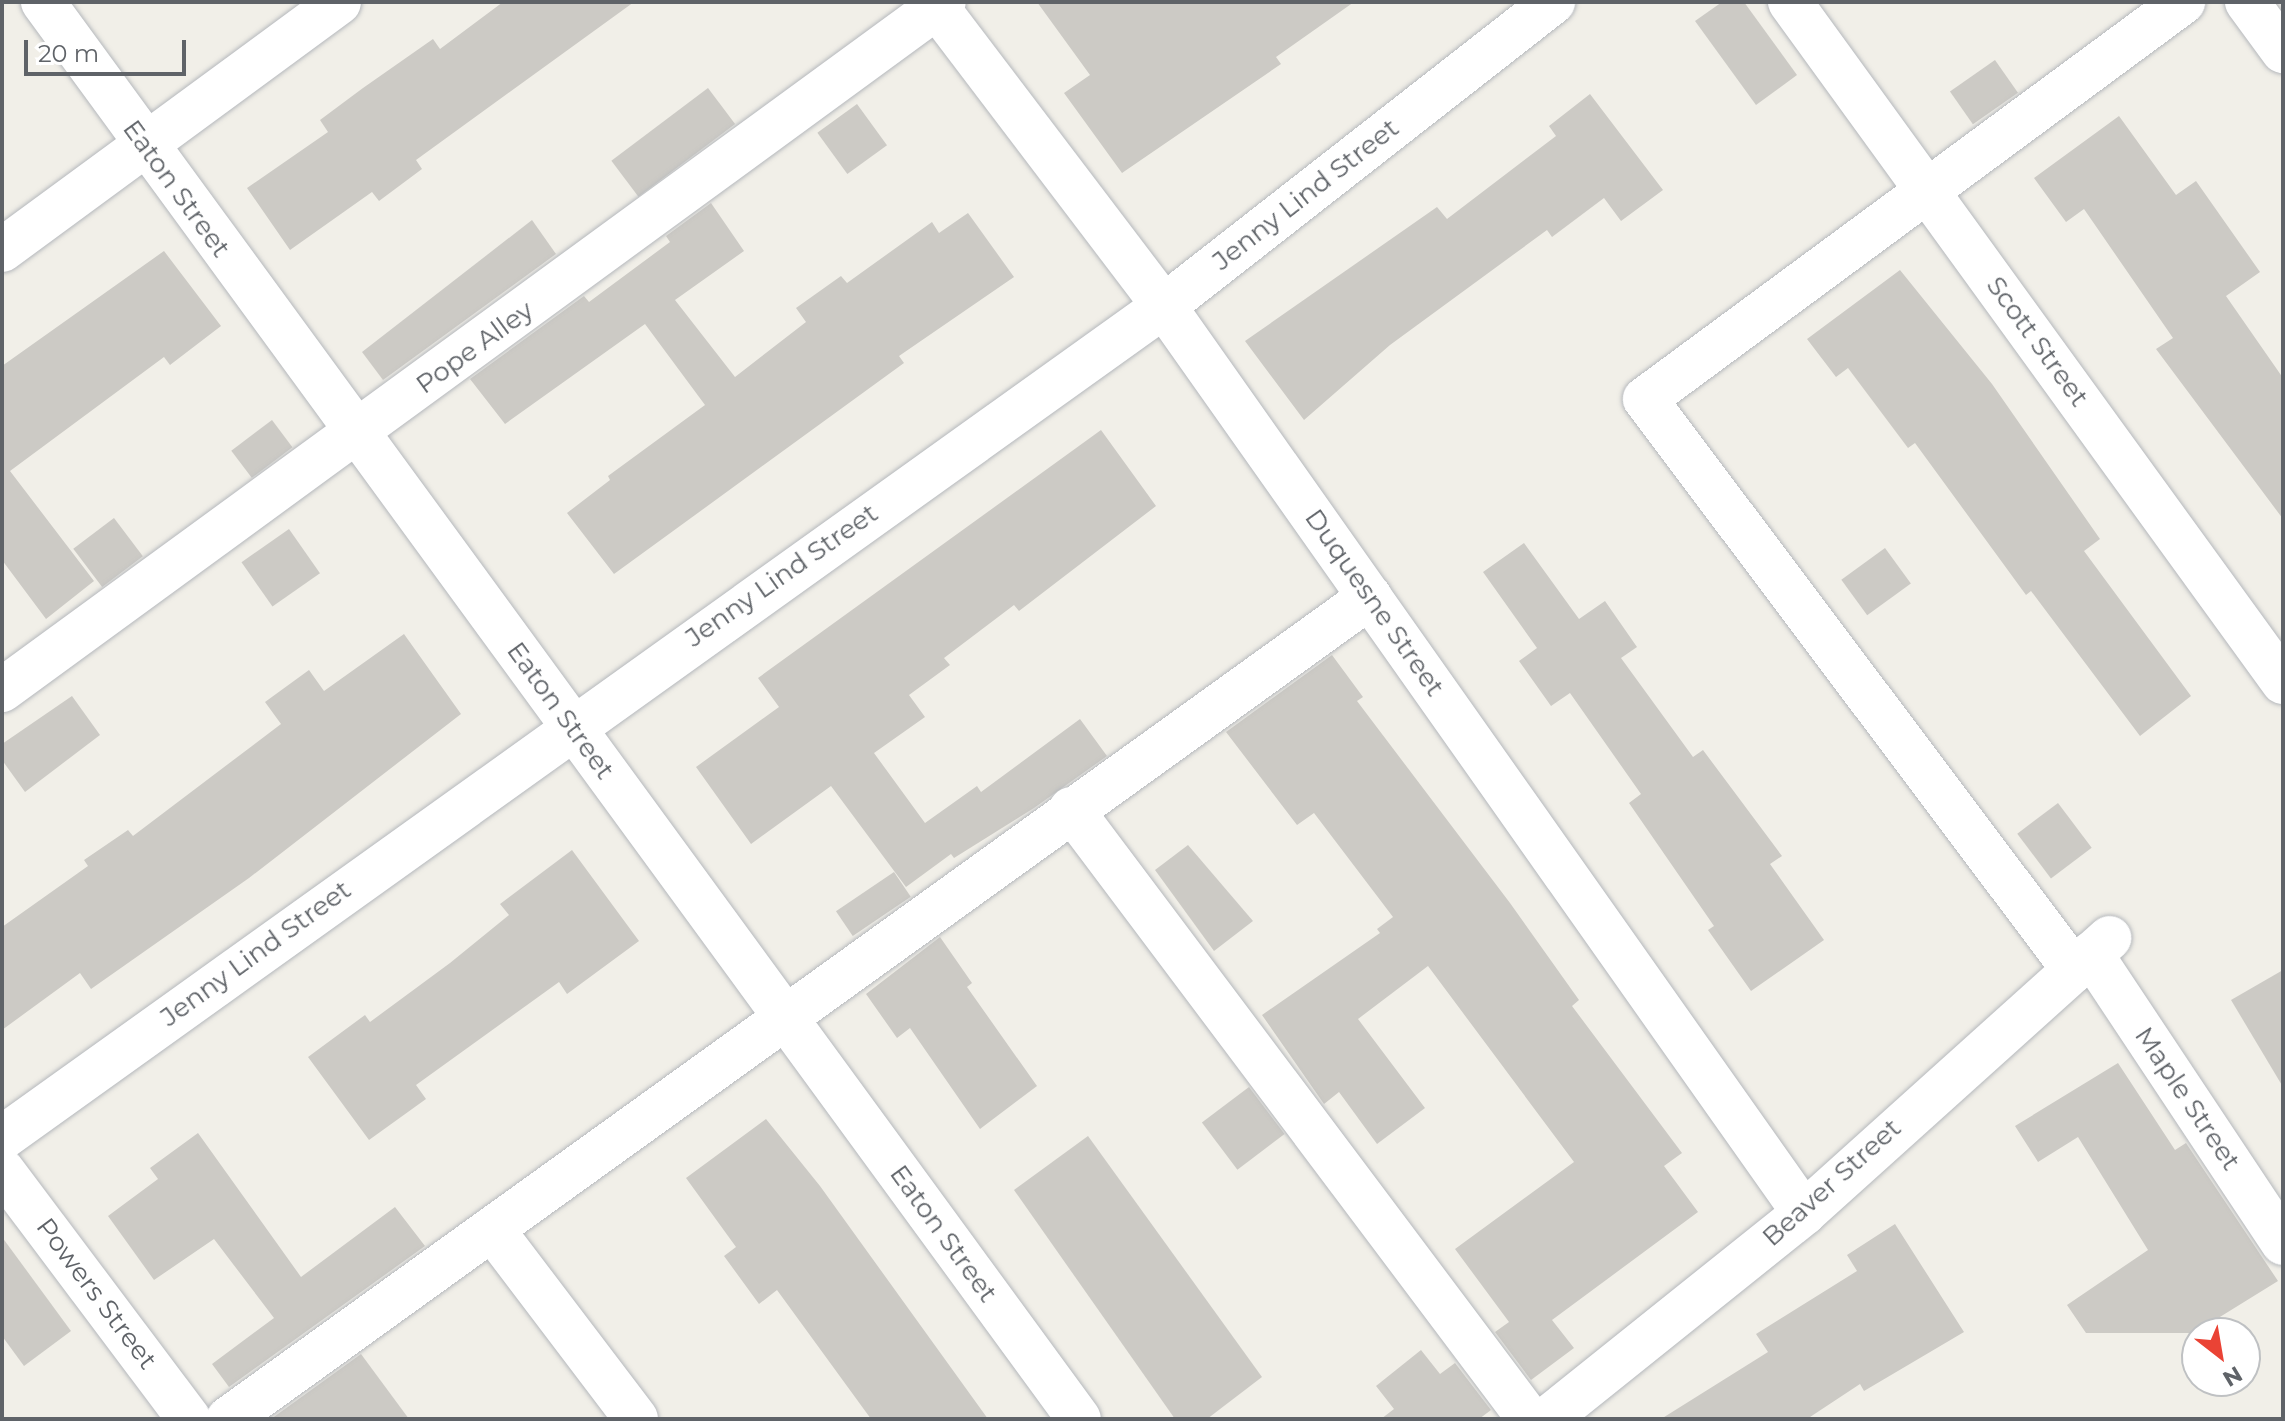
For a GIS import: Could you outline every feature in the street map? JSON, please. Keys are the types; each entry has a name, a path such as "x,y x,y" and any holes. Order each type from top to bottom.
{"street":[{"name":"Eaton Street","path":"43,2 142,145 1079,1419"},
{"path":"2,250 339,2"},
{"name":"Jenny Lind Street","path":"2,1138 571,726 1164,306 1553,2"},
{"name":"Scott Street","path":"1790,2 2283,682"},
{"path":"1929,194 2183,2"},
{"path":"2247,2 2283,51"},
{"name":"Duquesne Street","path":"938,4 1164,306 1804,1213"},
{"name":"Pope Alley","path":"2,690 357,435 938,4"},
{"name":"Maple Street","path":"1929,194 1645,399 2091,954 2283,1243"},
{"path":"228,1419 787,1021 1071,809 1370,597"},
{"path":"1071,809 1529,1419"},
{"name":"Beaver Street","path":"1547,1419 1804,1213 2091,954"},
{"name":"Powers Street","path":"2,1170 189,1419"},
{"path":"492,1229 636,1419"}],"building":[{"path":"503,2 634,2 416,160 422,169 379,201 372,192 290,250 247,188 328,132 320,120 363,88 433,39 440,49"},
{"path":"1037,2 1354,2 1276,57 1281,64 1122,173 1064,93 1090,75"},
{"path":"1722,2 1744,2 1797,75 1756,105 1695,21"},
{"path":"1995,60 2018,93 1973,124 1950,92"},
{"path":"708,88 735,124 638,197 611,161"},
{"path":"1590,94 1663,190 1621,221 1604,198 1552,237 1547,230 1390,345 1304,420 1245,341 1437,207 1447,219 1556,136 1549,126"},
{"path":"857,104 887,145 847,174 817,133"},
{"path":"2119,116 2176,195 2196,181 2260,272 2226,296 2283,378 2283,519 2156,349 2173,338 2084,209 2066,222 2034,178"},
{"path":"711,203 744,251 675,300 735,377 806,322 796,308 841,276 847,283 932,222 939,233 968,213 1014,277 899,356 904,363 614,574 567,513 610,480 608,476 705,405 645,324 505,424 470,379 584,296 589,302 670,242 666,236"},
{"path":"532,220 556,254 383,380 362,352"},
{"path":"164,251 221,326 170,365 164,357 10,471 94,581 46,619 2,560 2,366"},
{"path":"1900,270 1992,384 2100,539 2084,551 2191,696 2140,736 2031,591 2026,595 1915,443 1908,448 1848,368 1836,377 1807,339"},
{"path":"272,420 292,447 252,478 231,451"},
{"path":"1101,430 1156,506 1019,611 1014,605 944,658 950,665 909,695 925,717 874,753 925,823 977,786 981,792 1080,719 1107,756 1034,808 954,858 951,854 906,887 831,786 751,844 696,767 779,707 758,678"},
{"path":"114,518 143,556 102,587 73,549"},
{"path":"289,529 320,573 272,607 241,562"},
{"path":"1524,543 1579,619 1605,601 1637,647 1621,658 1693,757 1703,750 1782,856 1770,864 1824,940 1751,991 1708,930 1714,926 1629,803 1641,794 1570,693 1551,706 1519,661 1537,648 1483,572"},
{"path":"1885,548 1911,584 1867,615 1841,580"},
{"path":"404,634 461,714 249,878 91,989 80,973 2,1030 2,927 88,866 84,860 128,830 133,836 281,724 265,702 309,670 324,691"},
{"path":"1332,655 1363,697 1357,701 1510,903 1579,1000 1572,1006 1682,1153 1664,1166 1698,1212 1552,1320 1574,1348 1531,1380 1495,1332 1509,1322 1455,1249 1574,1162 1428,966 1358,1019 1425,1108 1377,1144 1339,1092 1324,1104 1262,1015 1380,933 1377,929 1393,917 1314,813 1297,825 1226,732"},
{"path":"72,696 100,735 25,792 2,760 2,744"},
{"path":"2058,803 2092,848 2051,878 2017,834"},
{"path":"1188,845 1253,921 1214,951 1155,870"},
{"path":"572,850 639,941 567,994 559,982 416,1085 426,1099 369,1140 308,1057 365,1015 370,1022 450,963 509,915 500,904"},
{"path":"894,872 911,897 853,936 836,911"},
{"path":"940,937 972,983 967,987 1037,1086 980,1129 910,1028 897,1038 866,994"},
{"path":"2283,970 2283,1087 2231,1000"},
{"path":"2118,1063 2175,1150 2186,1143 2278,1281 2220,1317 2181,1317 2181,1333 2086,1333 2067,1305 2148,1250 2078,1137 2038,1162 2015,1126"},
{"path":"1249,1087 1285,1134 1237,1170 1202,1123"},
{"path":"766,1119 820,1186 988,1419 871,1419 777,1290 759,1304 724,1256 736,1247 686,1178"},
{"path":"198,1133 301,1277 395,1207 425,1246 229,1387 212,1364 274,1318 214,1239 154,1280 108,1216 158,1179 150,1168"},
{"path":"1088,1136 1262,1377 1207,1419 1175,1419 1014,1190"},
{"path":"1895,1224 1964,1332 1864,1391 1860,1384 1807,1419 1661,1419 1768,1352 1756,1334 1857,1271 1847,1255"},
{"path":"2,1237 71,1331 24,1366 2,1336"},
{"path":"1421,1350 1440,1374 1455,1363 1491,1410 1479,1419 1381,1419 1394,1409 1376,1386"},
{"path":"361,1354 409,1419 271,1419"}]}
